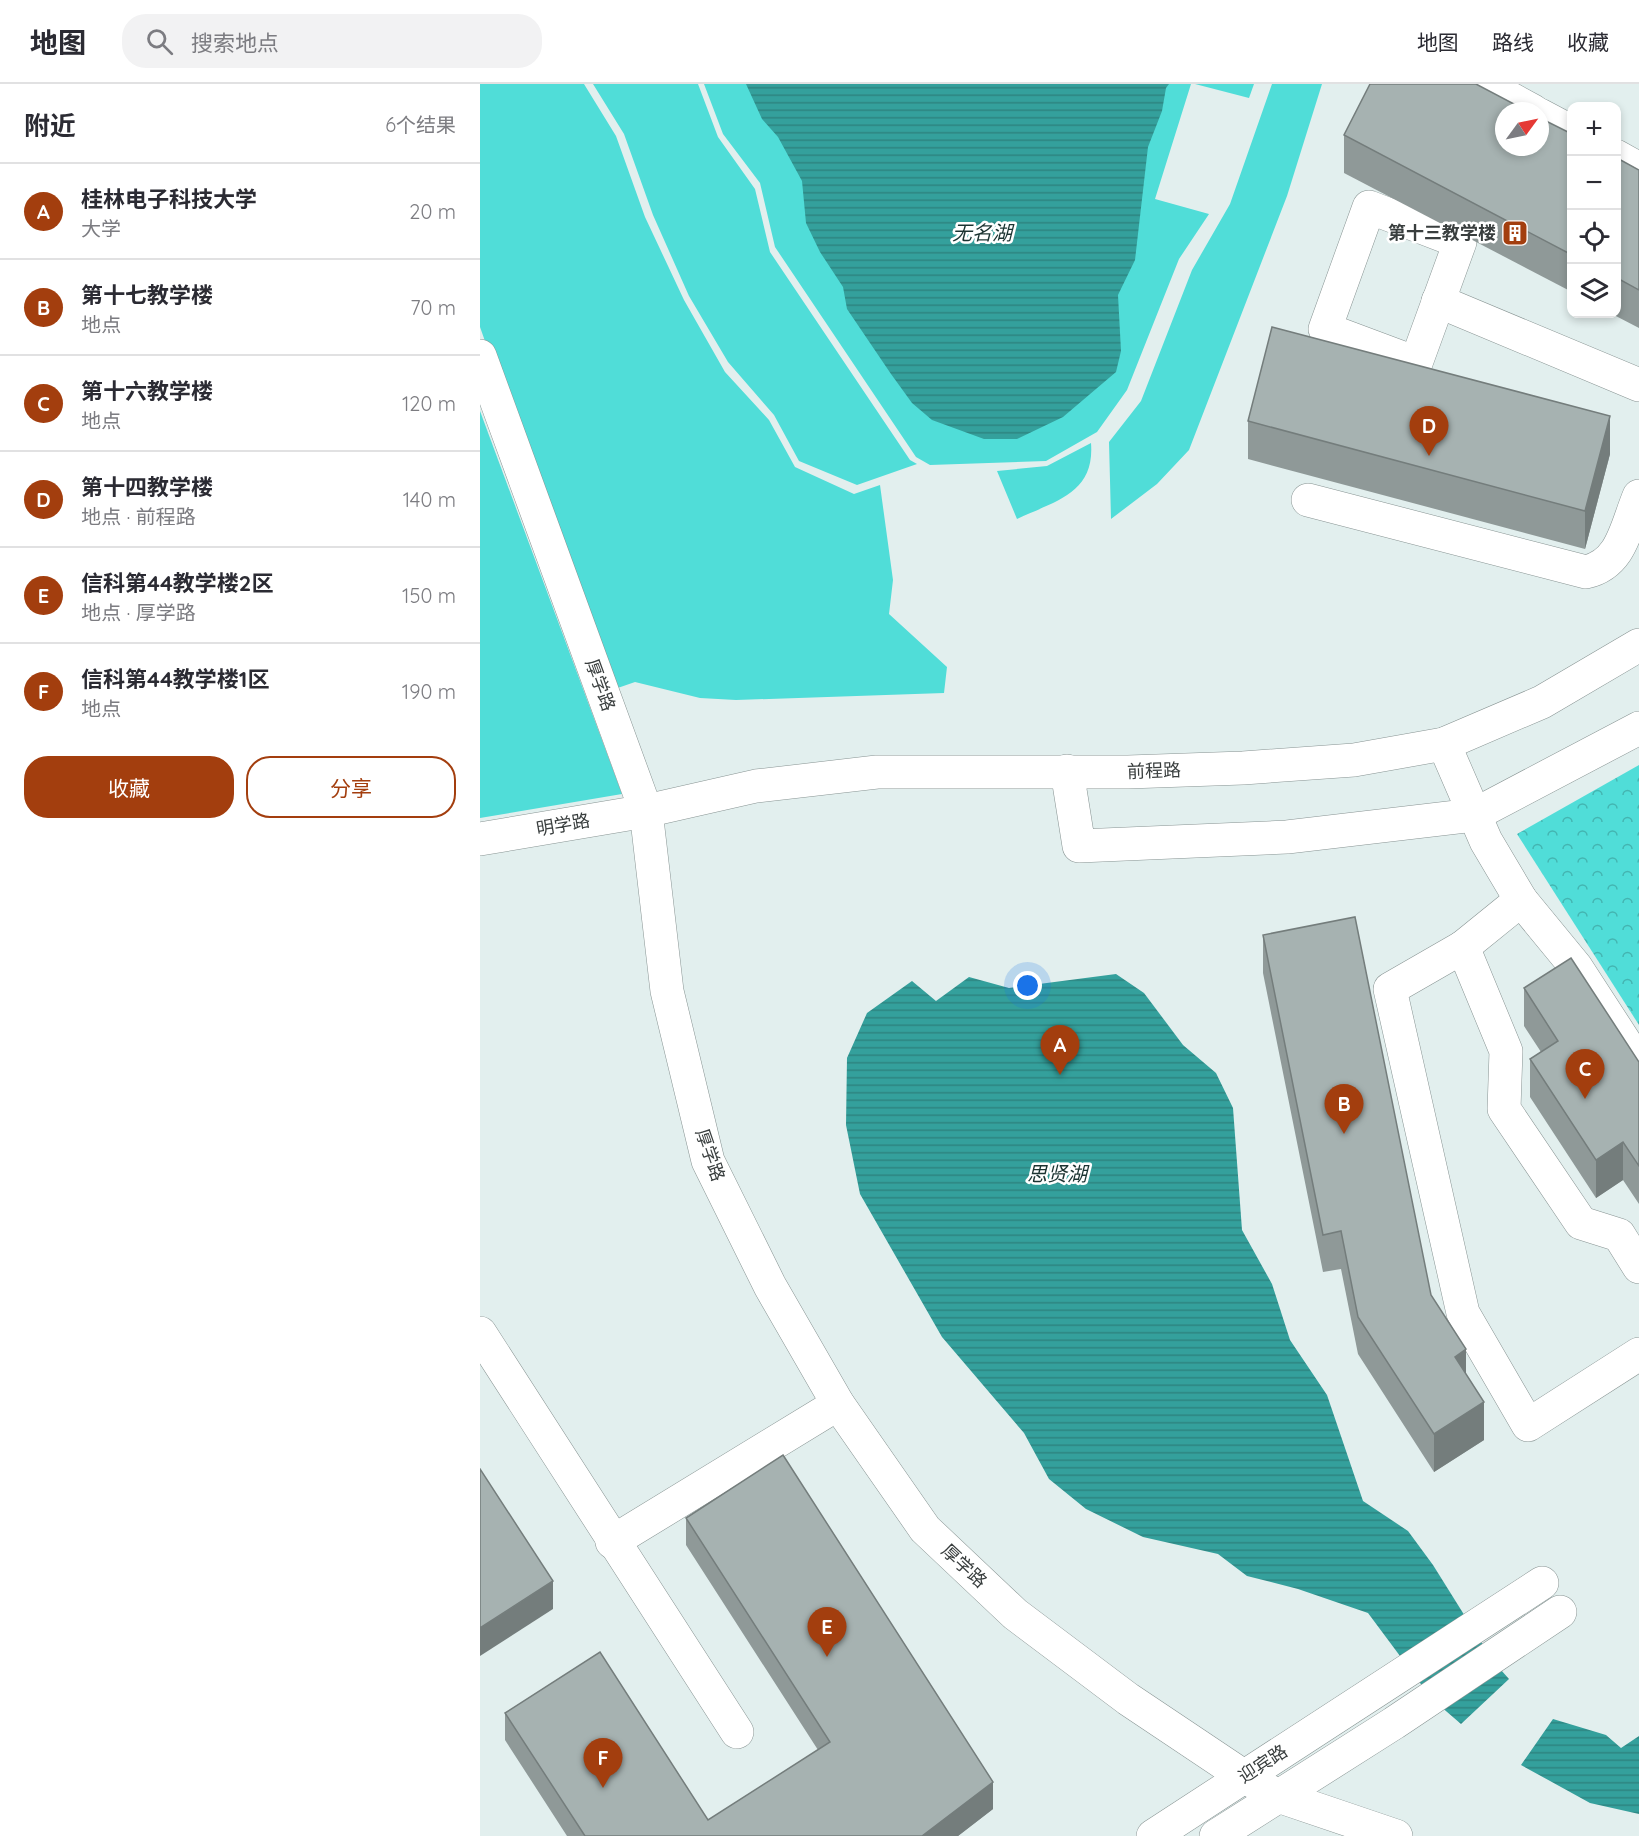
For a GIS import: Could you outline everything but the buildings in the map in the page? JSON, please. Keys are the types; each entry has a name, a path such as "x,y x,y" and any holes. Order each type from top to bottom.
{"street":[{"path":"1484,84 1517,102"},
{"path":"1549,120 1567,129"},
{"path":"1621,158 1639,169"},
{"path":"1369,207 1460,242 1438,301 1416,363 1325,329 1369,207"},
{"path":"1438,301 1639,385"},
{"name":"厚学路","path":"480,356 646,811 667,991 708,1161 770,1286 838,1404 925,1529 1015,1614 1128,1699 1243,1776"},
{"path":"1308,500 1586,573 1601,569 1614,557 1639,495"},
{"name":"前程路","path":"646,811 756,786 877,772 1254,767 1354,760 1444,744 1542,702 1639,645"},
{"path":"1067,771 1079,846 1287,837 1474,815 1639,728"},
{"path":"1444,744 1486,841 1521,900 1576,967 1639,1064"},
{"name":"明学路","path":"480,839 646,811"},
{"path":"1521,900 1463,947 1390,989 1462,1313 1528,1425 1639,1354"},
{"path":"1463,947 1506,1051 1504,1109 1581,1223 1619,1235 1639,1267"},
{"path":"480,1333 612,1542 737,1732"},
{"path":"612,1542 838,1404"},
{"name":"迎宾路","path":"1153,1836 1542,1583"},
{"name":"迎宾路","path":"1216,1836 1394,1723 1560,1612"},
{"path":"1243,1776 1278,1796 1396,1836"}],"green space":[{"path":"480,84 584,84 616,136 645,217 684,300 725,372 769,420 795,467 854,494 880,485 893,580 889,614 947,667 944,693 736,700 700,698 635,682 609,691 480,327"},
{"path":"593,84 698,84 718,137 755,189 770,252 910,460 917,464 857,485 799,461 774,415 728,362 689,296 653,215 624,134"},
{"name":"无名湖","path":"704,84 1191,84 1155,199 1209,214 1179,259 1127,390 1097,432 1046,461 930,465 916,457 775,247 760,183 723,134"},
{"path":"1195,84 1254,84 1249,98"},
{"path":"1272,84 1322,84 1287,196 1189,450 1157,484 1111,519 1109,442 1141,401 1192,270 1230,204"},
{"path":"480,411 622,794 480,818"},
{"path":"1091,443 1091,460 1079,485 1058,500 1017,519 997,471 1047,466"},
{"path":"1639,765 1639,1025 1517,834"}],"water":[{"name":"无名湖","path":"746,84 1169,84 1166,88 1162,111 1148,147 1135,260 1118,295 1121,351 1116,372 1063,417 1017,439 984,439 932,420 912,403 847,309 843,287 820,252 806,223 802,181 778,137 762,119"},
{"name":"思贤湖","path":"1116,974 1144,993 1183,1045 1216,1073 1233,1108 1242,1230 1272,1284 1290,1340 1327,1395 1363,1501 1408,1531 1433,1565 1493,1661 1509,1679 1461,1724 1432,1699 1368,1613 1298,1589 1247,1576 1218,1554 1143,1537 1086,1509 1049,1479 1024,1433 942,1337 860,1194 846,1125 847,1058 867,1013 912,981 936,1001 969,977 1009,988"},
{"path":"1553,1719 1606,1735 1621,1748 1639,1736 1639,1814 1590,1803 1521,1765"}],"place":[{"name":"第十三教学楼","path":"1515,233"},
{"name":"第十四教学楼","path":"1429,456"},
{"name":"桂林电子科技大学","path":"1060,1075"},
{"name":"第十六教学楼","path":"1585,1099"},
{"name":"第十七教学楼","path":"1344,1134"},
{"name":"信科第44教学楼2区","path":"827,1657"},
{"name":"信科第44教学楼1区","path":"603,1788"}]}
